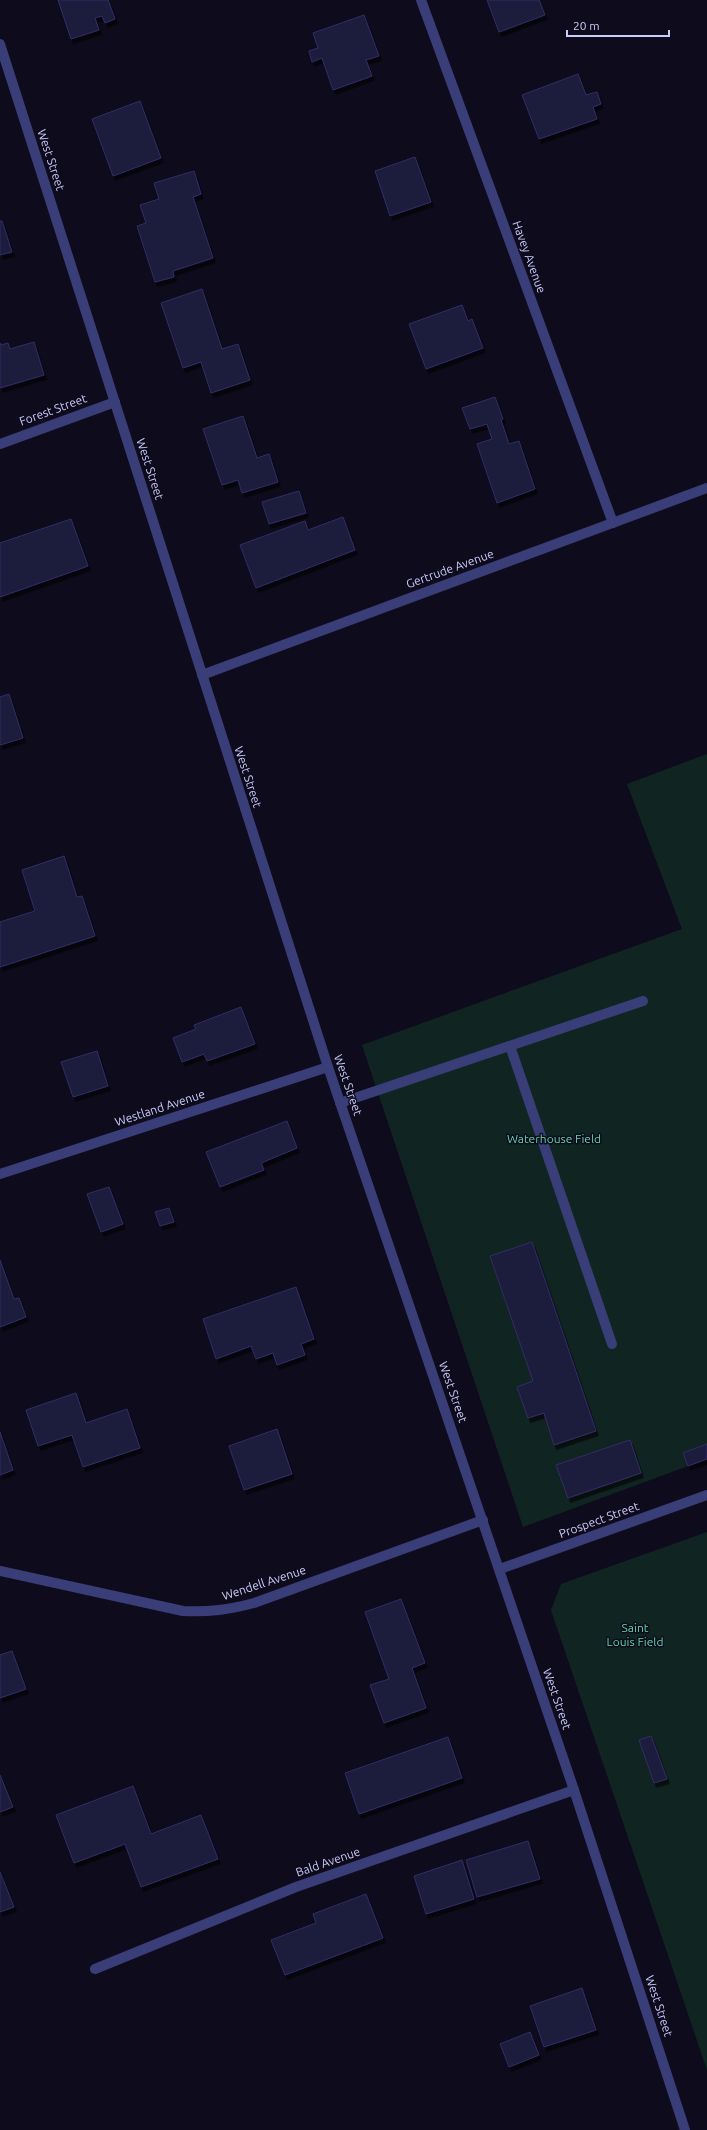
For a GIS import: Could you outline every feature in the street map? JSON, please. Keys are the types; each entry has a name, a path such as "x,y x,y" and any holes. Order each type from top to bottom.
{"street":[{"name":"Havey Avenue","path":"421,0 613,523"},
{"name":"West Street","path":"0,44 328,1067 500,1569 685,2130"},
{"name":"Forest Street","path":"0,444 115,402"},
{"name":"Gertrude Avenue","path":"202,674 707,488"},
{"path":"340,1103 643,1001"},
{"path":"510,1046 612,1344"},
{"name":"Westland Avenue","path":"0,1174 328,1067"},
{"name":"Prospect Street","path":"500,1569 707,1495"},
{"name":"Wendell Avenue","path":"0,1571 183,1611 227,1610 254,1603 483,1520"},
{"name":"Bald Avenue","path":"95,1969 296,1887 574,1790"}],"green space":[{"name":"Waterhouse Field","path":"707,754 707,1459 523,1527 362,1045 682,929 627,784"},
{"name":"Saint Louis Field","path":"707,1532 707,2070 551,1610 561,1584"}],"building":[{"path":"58,0 108,0 115,19 105,23 102,16 95,18 99,30 71,39"},
{"path":"487,0 539,0 545,15 499,32"},
{"path":"364,15 379,56 366,60 372,76 333,90 322,58 312,62 309,51 318,48 313,33"},
{"path":"578,74 586,95 597,92 601,104 593,107 597,119 539,139 522,95"},
{"path":"140,101 161,158 113,176 92,119"},
{"path":"415,157 431,202 390,216 375,171"},
{"path":"194,171 201,194 193,197 213,258 173,271 174,277 155,282 137,226 146,223 140,205 159,199 154,183"},
{"path":"0,221 2,221 12,252 0,255"},
{"path":"202,289 222,349 238,344 250,380 211,393 201,362 183,368 161,303"},
{"path":"462,305 468,321 472,319 483,348 426,369 409,324"},
{"path":"34,342 44,375 0,388 0,343 1,345 8,343 10,349"},
{"path":"495,397 503,419 501,420 509,444 519,441 535,489 497,503 477,444 492,439 487,424 470,429 462,408"},
{"path":"243,416 257,458 269,454 278,482 242,493 238,480 222,485 203,429"},
{"path":"299,491 306,513 269,524 262,502"},
{"path":"343,517 355,550 256,588 240,545 305,521 308,530"},
{"path":"71,519 88,566 0,597 0,543"},
{"path":"9,694 23,738 0,745 0,697"},
{"path":"64,856 77,897 82,896 95,936 0,967 0,922 35,911 22,870"},
{"path":"241,1007 255,1044 207,1061 204,1054 182,1062 173,1038 196,1029 194,1025"},
{"path":"97,1051 108,1086 73,1097 61,1062"},
{"path":"287,1121 297,1148 261,1163 264,1170 220,1187 206,1152"},
{"path":"109,1187 123,1224 101,1232 87,1194"},
{"path":"169,1208 174,1222 160,1226 155,1212"},
{"path":"532,1242 596,1431 554,1445 544,1413 528,1418 517,1387 533,1381 490,1256"},
{"path":"0,1260 14,1299 19,1298 26,1317 0,1327"},
{"path":"296,1287 314,1339 301,1344 305,1355 277,1365 273,1353 256,1359 251,1346 216,1359 203,1319"},
{"path":"76,1393 86,1423 127,1409 140,1448 83,1467 72,1435 38,1446 26,1410"},
{"path":"277,1429 292,1474 244,1490 229,1446"},
{"path":"0,1432 13,1470 0,1475"},
{"path":"630,1440 641,1473 568,1498 556,1465"},
{"path":"707,1444 707,1459 688,1466 683,1453"},
{"path":"401,1599 425,1663 412,1668 426,1708 384,1723 370,1685 389,1679 365,1612"},
{"path":"12,1651 26,1689 0,1698 0,1655"},
{"path":"651,1736 667,1779 654,1783 639,1740"},
{"path":"448,1737 462,1778 359,1814 345,1773"},
{"path":"0,1775 13,1807 0,1812"},
{"path":"133,1786 151,1834 201,1815 218,1859 141,1887 125,1844 74,1863 56,1815"},
{"path":"528,1841 540,1879 477,1897 466,1860"},
{"path":"462,1860 474,1899 426,1914 414,1876"},
{"path":"0,1872 14,1907 0,1912"},
{"path":"366,1894 383,1938 285,1975 271,1940 316,1923 313,1914"},
{"path":"582,1988 596,2030 544,2047 530,2006"},
{"path":"530,2032 539,2055 509,2067 500,2044"}]}
